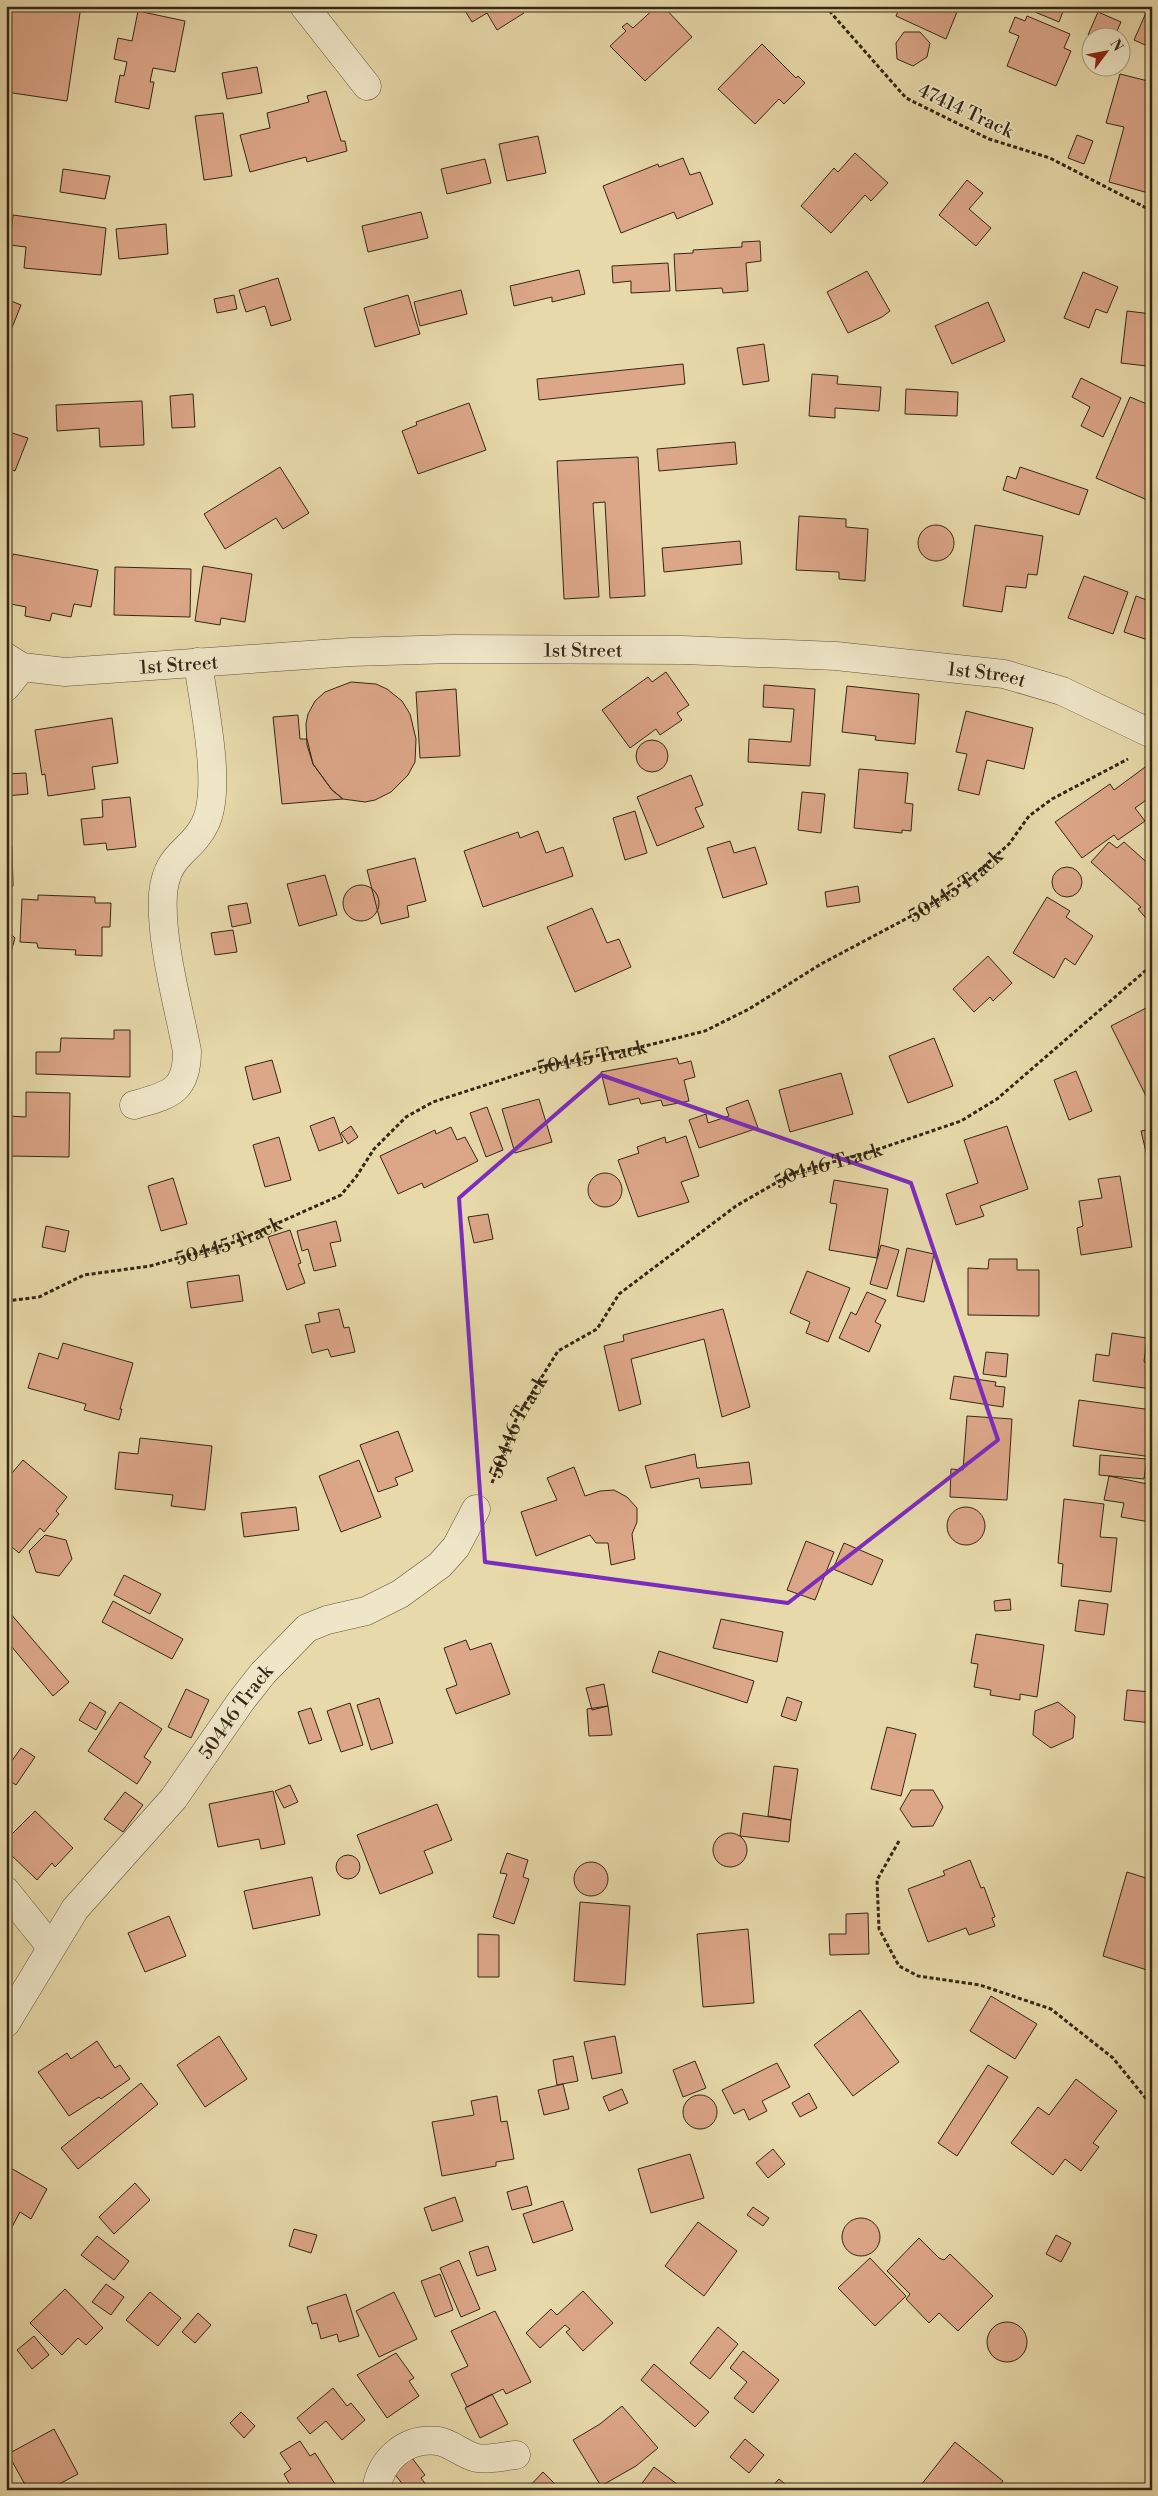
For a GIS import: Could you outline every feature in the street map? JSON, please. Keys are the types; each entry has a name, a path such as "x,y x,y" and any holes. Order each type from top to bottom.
{"street":[{"path":"304,6 367,86"},
{"name":"1st Street","path":"12,670 65,672 351,652 453,649 683,650 836,656 1004,674 1062,691 1152,734"},
{"path":"134,1105 168,1095 182,1084 187,1065 187,1051 165,934 163,894 168,870 204,826 209,814 211,762 198,662"},
{"name":"50446 Track","path":"6,2023 50,1947 75,1910 174,1798 241,1701 263,1673 308,1628 327,1620 366,1611 400,1594 440,1565 456,1547 476,1510"},
{"path":"6,1891 50,1947"},
{"path":"376,2490 378,2481 390,2456 412,2442 439,2441 477,2458 516,2455"}],"path":[{"name":"47414 Track","path":"825,6 906,98 989,139 1050,158 1152,212"},
{"name":"50445 Track","path":"6,1300 39,1297 84,1275 150,1266 235,1242 341,1195 356,1177 374,1149 406,1117 433,1102 544,1066 637,1048 705,1031 749,1010 821,964 917,913 971,878 1009,844 1029,816 1052,799 1131,758"},
{"name":"50446 Track","path":"476,1510 496,1477 518,1416 558,1351 597,1329 619,1294 736,1206 793,1173 873,1151 961,1122 997,1099 1152,965"},
{"path":"899,1841 877,1880 879,1928 900,1966 918,1976 980,1985 1051,2009 1113,2058 1152,2106"}],"highlighted area":[{"path":"601,1075 911,1183 998,1440 788,1603 485,1562 459,1198"}],"building":[{"path":"6,6 81,6 67,101 6,92"},
{"path":"462,6 519,6 524,13 497,30 487,13 472,22"},
{"path":"657,6 663,6 692,37 645,81 610,46 626,31 622,27 627,23 633,28"},
{"path":"900,6 941,6 957,12 946,39 896,16"},
{"path":"1037,6 1065,6 1059,22 1035,12"},
{"path":"1149,6 1152,6 1152,48 1134,40"},
{"path":"138,11 185,21 175,72 153,68 150,82 154,82 149,109 115,102 120,75 124,76 127,62 114,59 118,38 132,41"},
{"path":"1098,12 1121,22 1118,28 1091,28"},
{"path":"1027,16 1070,34 1064,48 1071,51 1056,86 1007,66 1019,36 1009,32 1015,17 1025,21"},
{"path":"904,32 920,32 930,43 927,57 913,66 897,59 896,43"},
{"path":"762,44 796,78 798,76 805,83 784,104 779,99 755,124 718,89"},
{"path":"257,67 262,93 227,99 222,73"},
{"path":"1130,76 1152,82 1152,194 1109,182 1124,127 1106,123 1119,78"},
{"path":"326,91 341,141 345,141 347,151 307,162 306,157 250,172 240,135 270,128 267,113 309,102 307,96"},
{"path":"223,113 232,176 204,180 195,116"},
{"path":"1077,135 1093,141 1084,164 1068,158"},
{"path":"538,136 546,173 507,181 499,144"},
{"path":"855,153 888,183 871,201 865,195 831,233 801,206 834,168 838,172"},
{"path":"683,158 690,175 700,172 713,204 677,219 674,212 621,233 603,186 658,164 659,167"},
{"path":"485,159 491,183 447,194 441,169"},
{"path":"63,169 110,176 105,199 60,192"},
{"path":"967,180 983,193 969,209 991,228 976,246 939,215"},
{"path":"421,212 428,238 368,252 362,226"},
{"path":"13,215 106,228 101,275 24,268 26,247 10,245"},
{"path":"166,224 168,254 119,259 116,229"},
{"path":"760,241 761,261 746,263 748,291 723,293 722,288 676,291 674,254 693,253 693,250 742,247 742,242"},
{"path":"668,263 670,291 631,293 631,281 613,283 612,266"},
{"path":"579,270 585,294 552,302 552,297 514,306 510,286"},
{"path":"867,271 890,311 882,317 848,333 827,292"},
{"path":"1083,272 1118,287 1107,313 1096,309 1089,328 1064,318"},
{"path":"278,278 291,320 271,326 265,306 246,312 239,290"},
{"path":"461,290 467,314 420,326 414,302"},
{"path":"234,295 237,309 217,313 214,299"},
{"path":"408,295 420,334 375,347 364,308"},
{"path":"6,299 21,305 6,343"},
{"path":"988,302 1005,341 952,364 935,326"},
{"path":"1127,311 1152,314 1147,366 1121,363"},
{"path":"764,344 769,381 743,385 737,348"},
{"path":"683,364 685,384 539,400 537,379"},
{"path":"812,374 838,376 837,384 881,387 879,411 835,408 835,418 809,416"},
{"path":"1081,378 1121,398 1103,437 1081,426 1090,407 1072,397"},
{"path":"906,389 958,392 957,416 905,414"},
{"path":"193,394 195,427 172,428 170,396"},
{"path":"1130,397 1152,406 1152,502 1096,478"},
{"path":"142,401 144,445 100,447 99,428 57,431 56,405"},
{"path":"469,403 486,450 418,474 402,431 417,425 416,422"},
{"path":"9,432 28,438 15,471 6,467 6,439"},
{"path":"735,442 737,464 659,471 657,449"},
{"path":"638,457 645,596 610,598 605,502 593,503 599,597 564,599 557,461"},
{"path":"280,467 309,513 283,529 276,518 225,549 204,514"},
{"path":"1020,467 1088,490 1079,515 1003,490 1007,476 1016,479"},
{"path":"799,516 846,519 846,527 868,529 865,581 839,579 839,572 796,570"},
{"path":"936,525 948,531 954,543 948,555 936,561 924,555 918,543 924,531"},
{"path":"975,525 1043,536 1037,575 1028,574 1026,588 1006,586 1002,612 963,606"},
{"path":"740,541 742,564 664,572 662,548"},
{"path":"13,554 98,570 91,607 74,604 71,617 52,613 50,621 25,616 26,607 6,603 6,590"},
{"path":"203,566 252,574 245,622 221,618 220,625 195,621"},
{"path":"115,567 191,569 190,617 114,615"},
{"path":"1084,576 1128,592 1113,634 1068,618"},
{"path":"1136,596 1152,602 1152,629 1148,640 1124,632"},
{"path":"666,672 689,705 677,713 682,720 660,735 656,729 630,748 602,710 648,677 652,682"},
{"path":"351,682 376,684 387,689 402,701 410,714 416,739 415,762 408,775 391,792 375,800 365,802 343,799 332,790 313,764 307,745 306,724 308,714 315,701 325,692"},
{"path":"764,685 815,689 810,766 748,762 749,739 791,742 794,709 763,707"},
{"path":"847,686 919,694 915,744 875,740 876,736 842,732"},
{"path":"456,689 460,756 420,758 416,692"},
{"path":"966,711 1033,728 1024,769 987,760 979,795 958,790 967,754 956,752"},
{"path":"298,715 300,739 307,739 313,764 332,790 343,799 282,804 273,717"},
{"path":"112,718 118,763 92,767 95,789 48,796 45,774 42,775 35,730"},
{"path":"8,727 11,751 6,752 6,728"},
{"path":"652,740 658,741 663,745 667,750 667,762 663,767 658,771 652,772 646,771 641,767 637,762 636,756 637,750 641,745 646,741"},
{"path":"1152,762 1152,796 1135,808 1145,821 1118,840 1114,835 1082,858 1055,822 1110,784 1114,790"},
{"path":"859,769 908,773 905,803 913,804 911,831 902,830 902,833 854,828"},
{"path":"26,773 28,794 6,796 6,774"},
{"path":"691,775 703,805 695,808 704,827 657,846 637,797"},
{"path":"802,792 825,794 821,833 798,830"},
{"path":"130,797 136,847 107,850 106,843 84,845 81,819 103,817 102,800"},
{"path":"635,811 647,853 625,860 613,818"},
{"path":"538,831 546,853 563,847 573,876 483,907 464,851 518,832 520,838"},
{"path":"730,841 734,853 755,847 767,884 723,898 707,848"},
{"path":"1109,842 1117,848 1124,842 1152,867 1152,925 1138,909 1141,907 1091,862"},
{"path":"12,847 13,886 6,887 6,848"},
{"path":"415,858 426,901 407,906 409,917 381,924 367,870"},
{"path":"1067,867 1073,868 1081,876 1081,888 1073,896 1067,897 1061,896 1053,888 1052,882 1053,876 1061,868"},
{"path":"325,875 337,915 299,926 287,884"},
{"path":"361,885 374,890 379,903 374,916 361,921 348,916 343,903 348,890"},
{"path":"858,886 860,902 827,907 825,892"},
{"path":"38,895 95,897 95,903 111,903 110,927 102,927 102,956 75,955 76,950 38,948 37,943 20,942 22,899 38,900"},
{"path":"1047,897 1070,911 1066,917 1093,936 1075,965 1065,958 1054,978 1013,953"},
{"path":"247,903 251,923 232,927 228,906"},
{"path":"592,908 607,943 619,939 631,967 575,992 547,927"},
{"path":"6,930 15,938 11,952 6,954"},
{"path":"233,930 237,952 215,955 211,933"},
{"path":"988,956 1012,983 993,1001 990,997 974,1012 953,989"},
{"path":"1152,1005 1152,1093 1146,1096 1111,1026"},
{"path":"114,1030 130,1030 130,1077 36,1074 36,1052 60,1052 61,1038 114,1039"},
{"path":"934,1038 953,1086 908,1103 889,1056"},
{"path":"677,1058 679,1064 691,1061 695,1077 684,1080 689,1101 663,1106 661,1100 641,1104 639,1098 609,1105 601,1072"},
{"path":"272,1060 281,1092 253,1100 245,1067"},
{"path":"1076,1071 1092,1111 1069,1120 1054,1080"},
{"path":"841,1073 853,1114 790,1132 779,1090"},
{"path":"26,1092 70,1093 69,1157 8,1156 9,1116 26,1117"},
{"path":"539,1099 552,1142 515,1153 502,1109"},
{"path":"748,1100 758,1128 699,1148 689,1120 706,1114 708,1123 729,1116 726,1108"},
{"path":"487,1107 503,1150 486,1157 470,1113"},
{"path":"334,1117 343,1142 319,1151 310,1126"},
{"path":"351,1126 358,1137 348,1144 341,1133"},
{"path":"1007,1126 1028,1189 980,1206 984,1216 956,1225 946,1194 978,1183 964,1140"},
{"path":"451,1127 457,1140 465,1137 478,1161 424,1188 422,1183 398,1194 380,1156 435,1130 436,1134"},
{"path":"1152,1129 1152,1177 1141,1131"},
{"path":"686,1136 699,1176 681,1182 689,1202 638,1217 618,1160 639,1153 637,1147 665,1137 666,1143"},
{"path":"279,1137 291,1180 265,1187 253,1145"},
{"path":"605,1173 617,1178 622,1190 617,1202 605,1207 593,1202 588,1190 593,1178"},
{"path":"1120,1176 1132,1247 1081,1255 1077,1228 1083,1226 1079,1201 1102,1198 1098,1179"},
{"path":"173,1178 187,1224 161,1231 148,1186"},
{"path":"834,1180 888,1189 877,1258 829,1250 837,1204 830,1203"},
{"path":"488,1214 493,1239 474,1243 468,1217"},
{"path":"336,1221 341,1241 330,1243 336,1266 314,1271 308,1249 302,1251 297,1231"},
{"path":"46,1226 69,1231 65,1252 42,1247"},
{"path":"290,1230 301,1263 298,1264 305,1283 287,1290 268,1237"},
{"path":"881,1245 899,1250 887,1289 870,1284"},
{"path":"907,1248 934,1254 924,1302 897,1296"},
{"path":"989,1259 1017,1259 1017,1270 1039,1270 1039,1316 968,1315 968,1268 988,1269"},
{"path":"807,1271 850,1288 828,1342 806,1333 810,1322 790,1313"},
{"path":"239,1275 243,1301 191,1308 187,1282"},
{"path":"867,1292 886,1300 875,1322 881,1325 869,1352 839,1338 851,1312 856,1315"},
{"path":"339,1309 344,1328 349,1327 355,1352 331,1357 328,1349 312,1353 305,1325 320,1322 318,1313"},
{"path":"723,1309 750,1407 722,1417 704,1339 631,1359 641,1404 619,1411 604,1346 624,1341 623,1335"},
{"path":"1112,1333 1147,1338 1144,1362 1152,1363 1152,1389 1093,1381 1096,1354 1109,1356"},
{"path":"63,1343 133,1363 120,1409 122,1409 119,1420 84,1410 86,1404 28,1388 39,1353 58,1359"},
{"path":"986,1352 1008,1354 1006,1377 983,1374"},
{"path":"954,1376 996,1382 995,1386 1005,1387 1003,1407 950,1399"},
{"path":"1079,1400 1152,1410 1152,1457 1073,1446"},
{"path":"967,1416 1012,1419 1007,1500 950,1497 951,1469 963,1470"},
{"path":"398,1431 413,1471 395,1478 398,1485 378,1492 360,1445"},
{"path":"140,1438 212,1446 205,1510 171,1506 173,1495 115,1489 119,1452 138,1454"},
{"path":"695,1454 697,1468 749,1462 752,1484 701,1488 699,1478 651,1488 645,1466"},
{"path":"1100,1455 1147,1459 1144,1479 1099,1475"},
{"path":"23,1460 67,1497 56,1511 59,1514 44,1532 40,1528 19,1553 6,1542 6,1480"},
{"path":"359,1460 381,1517 341,1532 319,1476"},
{"path":"574,1467 585,1496 600,1491 614,1490 627,1497 637,1508 637,1522 632,1534 635,1559 611,1565 608,1543 596,1543 590,1535 536,1556 521,1512 557,1500 547,1478"},
{"path":"1109,1476 1152,1485 1150,1522 1121,1517 1124,1503 1104,1500"},
{"path":"1064,1499 1104,1504 1100,1537 1117,1538 1111,1592 1061,1586 1063,1564 1058,1563"},
{"path":"296,1507 299,1530 244,1537 241,1513"},
{"path":"966,1507 979,1513 985,1526 979,1539 966,1545 953,1539 947,1526 953,1513"},
{"path":"45,1535 66,1540 72,1559 59,1576 36,1572 29,1551"},
{"path":"806,1541 834,1552 815,1600 787,1590"},
{"path":"844,1543 883,1560 872,1585 833,1569"},
{"path":"124,1575 161,1594 150,1614 114,1595"},
{"path":"1010,1599 1011,1610 995,1611 994,1601"},
{"path":"1079,1600 1108,1604 1104,1635 1075,1631"},
{"path":"113,1601 183,1639 172,1659 102,1622"},
{"path":"10,1613 69,1682 53,1696 6,1640 6,1616"},
{"path":"721,1619 783,1632 777,1662 713,1648"},
{"path":"976,1634 1044,1645 1037,1697 1020,1694 1020,1700 990,1695 991,1690 974,1687 978,1664 971,1663"},
{"path":"466,1640 470,1650 491,1643 510,1694 456,1714 446,1689 457,1685 444,1648"},
{"path":"659,1651 754,1681 747,1703 652,1672"},
{"path":"604,1684 608,1706 592,1710 586,1688"},
{"path":"186,1689 209,1700 191,1738 168,1727"},
{"path":"1127,1690 1152,1692 1152,1723 1124,1720"},
{"path":"787,1697 802,1702 796,1721 781,1716"},
{"path":"379,1698 393,1743 371,1750 357,1705"},
{"path":"90,1702 106,1712 96,1730 79,1720"},
{"path":"120,1702 162,1729 144,1757 151,1762 137,1784 88,1751"},
{"path":"1058,1702 1075,1716 1073,1738 1051,1748 1033,1735 1035,1711"},
{"path":"350,1703 363,1745 341,1752 327,1711"},
{"path":"608,1706 612,1735 589,1736 587,1709"},
{"path":"311,1708 322,1740 309,1744 298,1712"},
{"path":"887,1727 916,1734 901,1796 871,1789"},
{"path":"21,1748 35,1757 16,1785 6,1778 6,1769"},
{"path":"774,1766 798,1769 791,1820 768,1816"},
{"path":"290,1785 298,1802 284,1808 275,1791"},
{"path":"911,1790 933,1790 943,1807 933,1826 912,1827 900,1809"},
{"path":"273,1791 285,1844 261,1849 259,1839 218,1847 209,1804"},
{"path":"125,1792 143,1805 123,1832 104,1819"},
{"path":"437,1804 452,1840 424,1851 433,1873 380,1894 357,1835"},
{"path":"35,1811 73,1848 55,1867 52,1863 37,1880 6,1850 6,1840"},
{"path":"6,1812 11,1823 6,1831"},
{"path":"743,1813 791,1820 789,1842 740,1836"},
{"path":"730,1833 742,1838 747,1850 742,1862 730,1867 718,1862 713,1850 718,1838"},
{"path":"507,1853 528,1860 523,1877 529,1879 514,1924 493,1917 507,1874 500,1873"},
{"path":"348,1855 357,1858 360,1867 357,1876 348,1879 339,1876 336,1867 339,1858"},
{"path":"970,1860 981,1888 984,1887 995,1917 992,1918 995,1926 969,1935 966,1928 928,1942 908,1889 945,1875 943,1871"},
{"path":"591,1862 598,1863 603,1867 607,1872 607,1886 603,1891 598,1895 591,1896 584,1895 579,1891 575,1886 574,1879 575,1872 579,1867 584,1863"},
{"path":"1127,1872 1152,1880 1152,1955 1147,1970 1103,1956"},
{"path":"312,1877 320,1915 253,1929 244,1891"},
{"path":"580,1902 630,1906 625,1985 574,1981"},
{"path":"868,1913 869,1954 830,1955 829,1934 846,1934 846,1914"},
{"path":"169,1916 186,1956 145,1972 128,1933"},
{"path":"748,1929 754,2003 703,2007 697,1934"},
{"path":"478,1934 499,1935 499,1977 478,1977"},
{"path":"991,1996 1037,2024 1015,2059 970,2031"},
{"path":"860,2010 899,2062 853,2096 814,2045"},
{"path":"219,2036 247,2079 205,2107 177,2065"},
{"path":"615,2036 622,2073 592,2079 584,2042"},
{"path":"97,2041 115,2068 120,2065 130,2079 101,2099 99,2097 69,2116 38,2072 67,2053 71,2059"},
{"path":"573,2056 578,2081 557,2085 553,2060"},
{"path":"695,2061 706,2088 683,2097 673,2070"},
{"path":"777,2063 790,2087 762,2101 767,2111 749,2120 744,2109 734,2114 722,2090"},
{"path":"988,2065 1008,2077 957,2156 938,2143"},
{"path":"1076,2079 1117,2111 1093,2143 1099,2147 1081,2171 1065,2159 1053,2175 1011,2143 1038,2107 1049,2115"},
{"path":"141,2083 158,2104 78,2169 61,2148"},
{"path":"563,2084 569,2109 544,2115 538,2090"},
{"path":"622,2089 628,2103 609,2111 603,2097"},
{"path":"809,2093 817,2108 800,2117 792,2103"},
{"path":"700,2095 712,2100 717,2112 712,2124 700,2129 688,2124 683,2112 688,2100"},
{"path":"497,2096 501,2122 507,2121 514,2159 496,2162 496,2166 442,2176 432,2122 474,2115 471,2101"},
{"path":"773,2149 785,2164 768,2178 756,2163"},
{"path":"690,2154 704,2198 651,2213 638,2169"},
{"path":"9,2167 47,2189 31,2219 20,2212 6,2238 6,2171"},
{"path":"135,2183 150,2200 114,2234 99,2217"},
{"path":"527,2186 532,2205 512,2210 507,2192"},
{"path":"455,2197 463,2221 432,2231 424,2208"},
{"path":"563,2201 573,2230 533,2243 523,2214"},
{"path":"753,2207 769,2218 763,2226 747,2215"},
{"path":"861,2218 875,2223 880,2237 875,2251 861,2256 847,2251 842,2237 847,2223"},
{"path":"698,2222 737,2251 704,2296 665,2266"},
{"path":"294,2229 317,2235 311,2253 289,2246"},
{"path":"1056,2235 1071,2243 1061,2262 1046,2254"},
{"path":"97,2236 129,2261 114,2280 81,2255"},
{"path":"919,2238 939,2258 944,2260 950,2254 993,2296 958,2331 939,2313 929,2323 906,2299 910,2294 887,2271"},
{"path":"488,2246 496,2270 477,2276 469,2252"},
{"path":"870,2258 906,2296 875,2326 838,2288"},
{"path":"459,2260 480,2309 461,2317 440,2268"},
{"path":"440,2274 453,2310 435,2317 421,2281"},
{"path":"106,2284 124,2297 111,2315 92,2302"},
{"path":"65,2289 103,2328 86,2345 78,2338 62,2355 30,2323"},
{"path":"583,2291 613,2323 583,2351 566,2332 570,2329 565,2325 540,2348 526,2333 551,2309 557,2315"},
{"path":"150,2292 181,2318 158,2346 126,2320"},
{"path":"394,2292 417,2339 379,2357 356,2311"},
{"path":"346,2294 359,2336 339,2342 337,2334 321,2339 317,2323 312,2324 307,2307"},
{"path":"495,2311 531,2382 506,2394 503,2389 467,2407 451,2374 468,2366 451,2331"},
{"path":"198,2313 211,2325 195,2343 182,2332"},
{"path":"1011,2322 1018,2325 1024,2331 1027,2342 1026,2350 1018,2359 1011,2362 1003,2362 996,2359 988,2350 987,2338 990,2331 999,2323"},
{"path":"718,2327 738,2344 710,2379 690,2363"},
{"path":"34,2336 49,2355 32,2369 17,2350"},
{"path":"743,2351 779,2380 753,2413 734,2398 747,2382 730,2368"},
{"path":"396,2353 414,2378 409,2381 419,2396 387,2418 357,2375"},
{"path":"654,2364 709,2412 695,2427 641,2380"},
{"path":"333,2388 347,2406 351,2403 365,2420 342,2440 326,2421 310,2434 297,2418"},
{"path":"492,2394 508,2424 480,2438 465,2408"},
{"path":"622,2406 658,2448 636,2466 601,2486 573,2440 600,2424"},
{"path":"241,2412 255,2426 244,2438 230,2423"},
{"path":"54,2429 78,2474 48,2490 28,2490 8,2454"},
{"path":"745,2439 764,2455 749,2473 730,2457"},
{"path":"300,2441 310,2456 315,2453 337,2487 334,2490 293,2490 284,2474 291,2469 280,2453"},
{"path":"955,2442 1003,2481 996,2490 917,2490"},
{"path":"412,2458 425,2475 421,2478 430,2490 407,2490 394,2473"},
{"path":"654,2467 685,2490 637,2490"},
{"path":"543,2472 561,2490 526,2490"},
{"path":"779,2479 792,2490 769,2490"}]}
